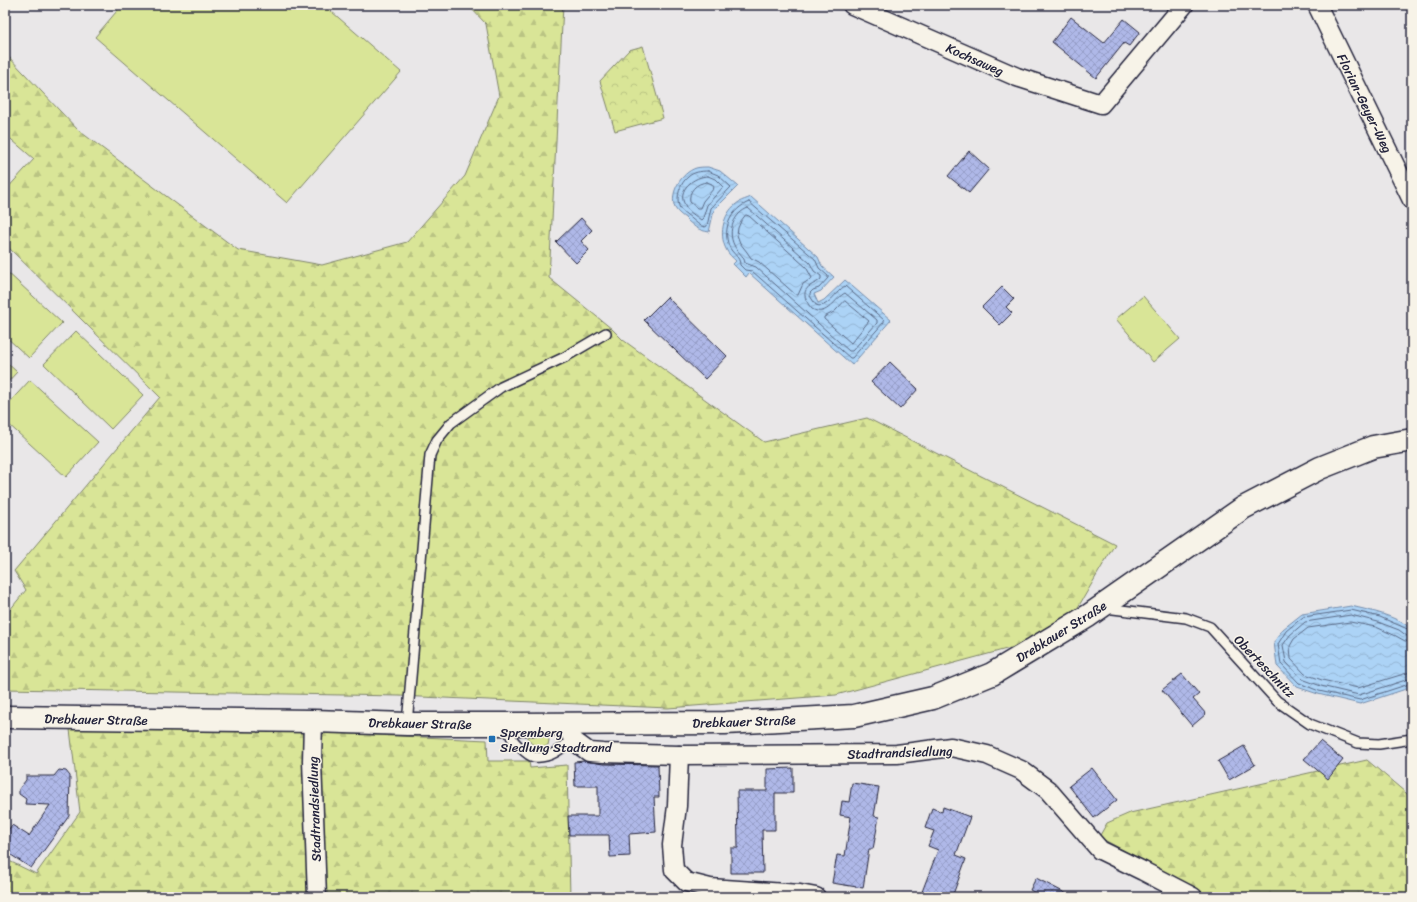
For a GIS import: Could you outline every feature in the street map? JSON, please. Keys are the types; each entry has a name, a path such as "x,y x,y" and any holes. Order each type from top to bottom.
{"street":[{"name":"Kochsaweg","path":"852,5 1017,77 1101,104 1184,5"},
{"name":"Florian-Geyer-Weg","path":"1317,5 1412,200"},
{"name":"Drebkauer Straße","path":"5,717 313,721 407,724 509,724 571,731 854,716 933,698 992,674 1100,608 1243,508 1320,468 1373,447 1412,440"},
{"name":"Stadtrandsiedlung","path":"313,721 312,761 317,897"},
{"name":"Stadtrandsiedlung","path":"571,731 580,747 589,752 603,753 679,755 897,754 951,747 987,755 1021,770 1048,790 1100,850 1143,870 1193,897"},
{"path":"679,755 677,806 672,845 674,870 686,882 710,888 800,894 816,897"}],"lane":[{"path":"407,724 430,455 437,440 451,424 501,387 565,357 606,333"},
{"name":"Oberteschnitz","path":"1100,608 1186,618 1210,627 1277,701 1310,724 1358,743 1379,744 1412,739"},
{"path":"509,724 509,732 513,742 529,755 534,757 546,756 555,753 562,748 571,731"}],"green space":[{"path":"122,5 324,5 401,72 287,203 95,37"},
{"path":"468,5 563,5 549,278 612,329 623,340 764,442 867,418 1115,544 1077,609 1014,647 836,695 668,708 399,696 5,689 5,616 26,590 14,571 160,397 5,244 5,191 34,159 5,134 5,53 78,130 238,250 322,265 407,242 465,176 499,96 486,24"},
{"path":"643,46 663,118 615,131 600,81 629,50"},
{"path":"5,270 62,323 29,358 5,336"},
{"path":"1143,296 1180,339 1153,362 1116,319"},
{"path":"76,331 143,395 111,429 44,364"},
{"path":"5,361 17,372 5,385"},
{"path":"30,380 98,442 66,477 5,421 5,407"},
{"path":"69,721 487,740 488,761 529,761 530,768 567,765 570,897 5,897 5,859 36,874 80,812"},
{"path":"523,731 544,731 549,740 548,745 541,749 538,748 530,742"},
{"path":"1367,760 1412,798 1412,897 1209,897 1099,837 1107,823 1130,813"}],"water":[{"path":"708,167 720,171 738,186 714,210 709,232 693,225 678,212 675,208 674,202 675,190 681,179 696,168"},
{"path":"751,197 818,257 822,266 834,277 821,291 814,294 818,303 824,300 845,280 891,320 852,365 749,273 746,277 733,264 736,261 728,253 724,243 724,223 726,217 734,206 740,201"},
{"path":"1351,606 1398,620 1412,629 1412,687 1360,704 1318,694 1297,687 1277,666 1274,642 1283,629 1302,614"}],"building":[{"path":"1071,17 1104,43 1124,19 1140,32 1129,46 1124,43 1096,78 1052,42"},
{"path":"969,151 989,169 969,193 948,176"},
{"path":"581,218 592,230 581,241 589,250 576,263 556,242"},
{"path":"1002,287 1014,299 1006,307 1012,313 1000,325 982,307"},
{"path":"667,297 727,356 705,379 644,320"},
{"path":"890,362 918,389 900,409 871,382"},
{"path":"1182,674 1199,694 1193,699 1206,714 1192,726 1162,690"},
{"path":"1320,741 1343,760 1328,779 1304,759"},
{"path":"1244,746 1255,765 1229,780 1218,761"},
{"path":"585,761 603,764 658,765 659,797 654,797 656,832 629,834 630,856 610,857 609,835 569,835 568,816 598,816 598,786 575,786 574,762"},
{"path":"793,768 793,793 775,793 775,830 762,830 763,873 731,873 731,848 738,848 737,791 767,791 767,769"},
{"path":"1092,768 1117,800 1094,818 1069,786"},
{"path":"59,770 66,771 70,776 69,816 31,868 5,851 5,834 12,825 29,836 50,805 25,804 26,799 19,794 19,789 26,780 26,776 54,776"},
{"path":"852,783 879,787 874,816 879,817 873,849 869,849 863,888 832,883 837,855 845,856 851,817 840,815 842,801 849,802"},
{"path":"943,807 970,817 956,855 966,859 952,897 920,897 938,850 928,846 934,831 925,828 932,808 942,812"},
{"path":"1036,878 1073,897 1043,897 1030,890"}],"waterway":[{"path":"1410,504 1412,508"}],"place":[{"name":"Spremberg Siedlung Stadtrand","path":"492,739"}]}
